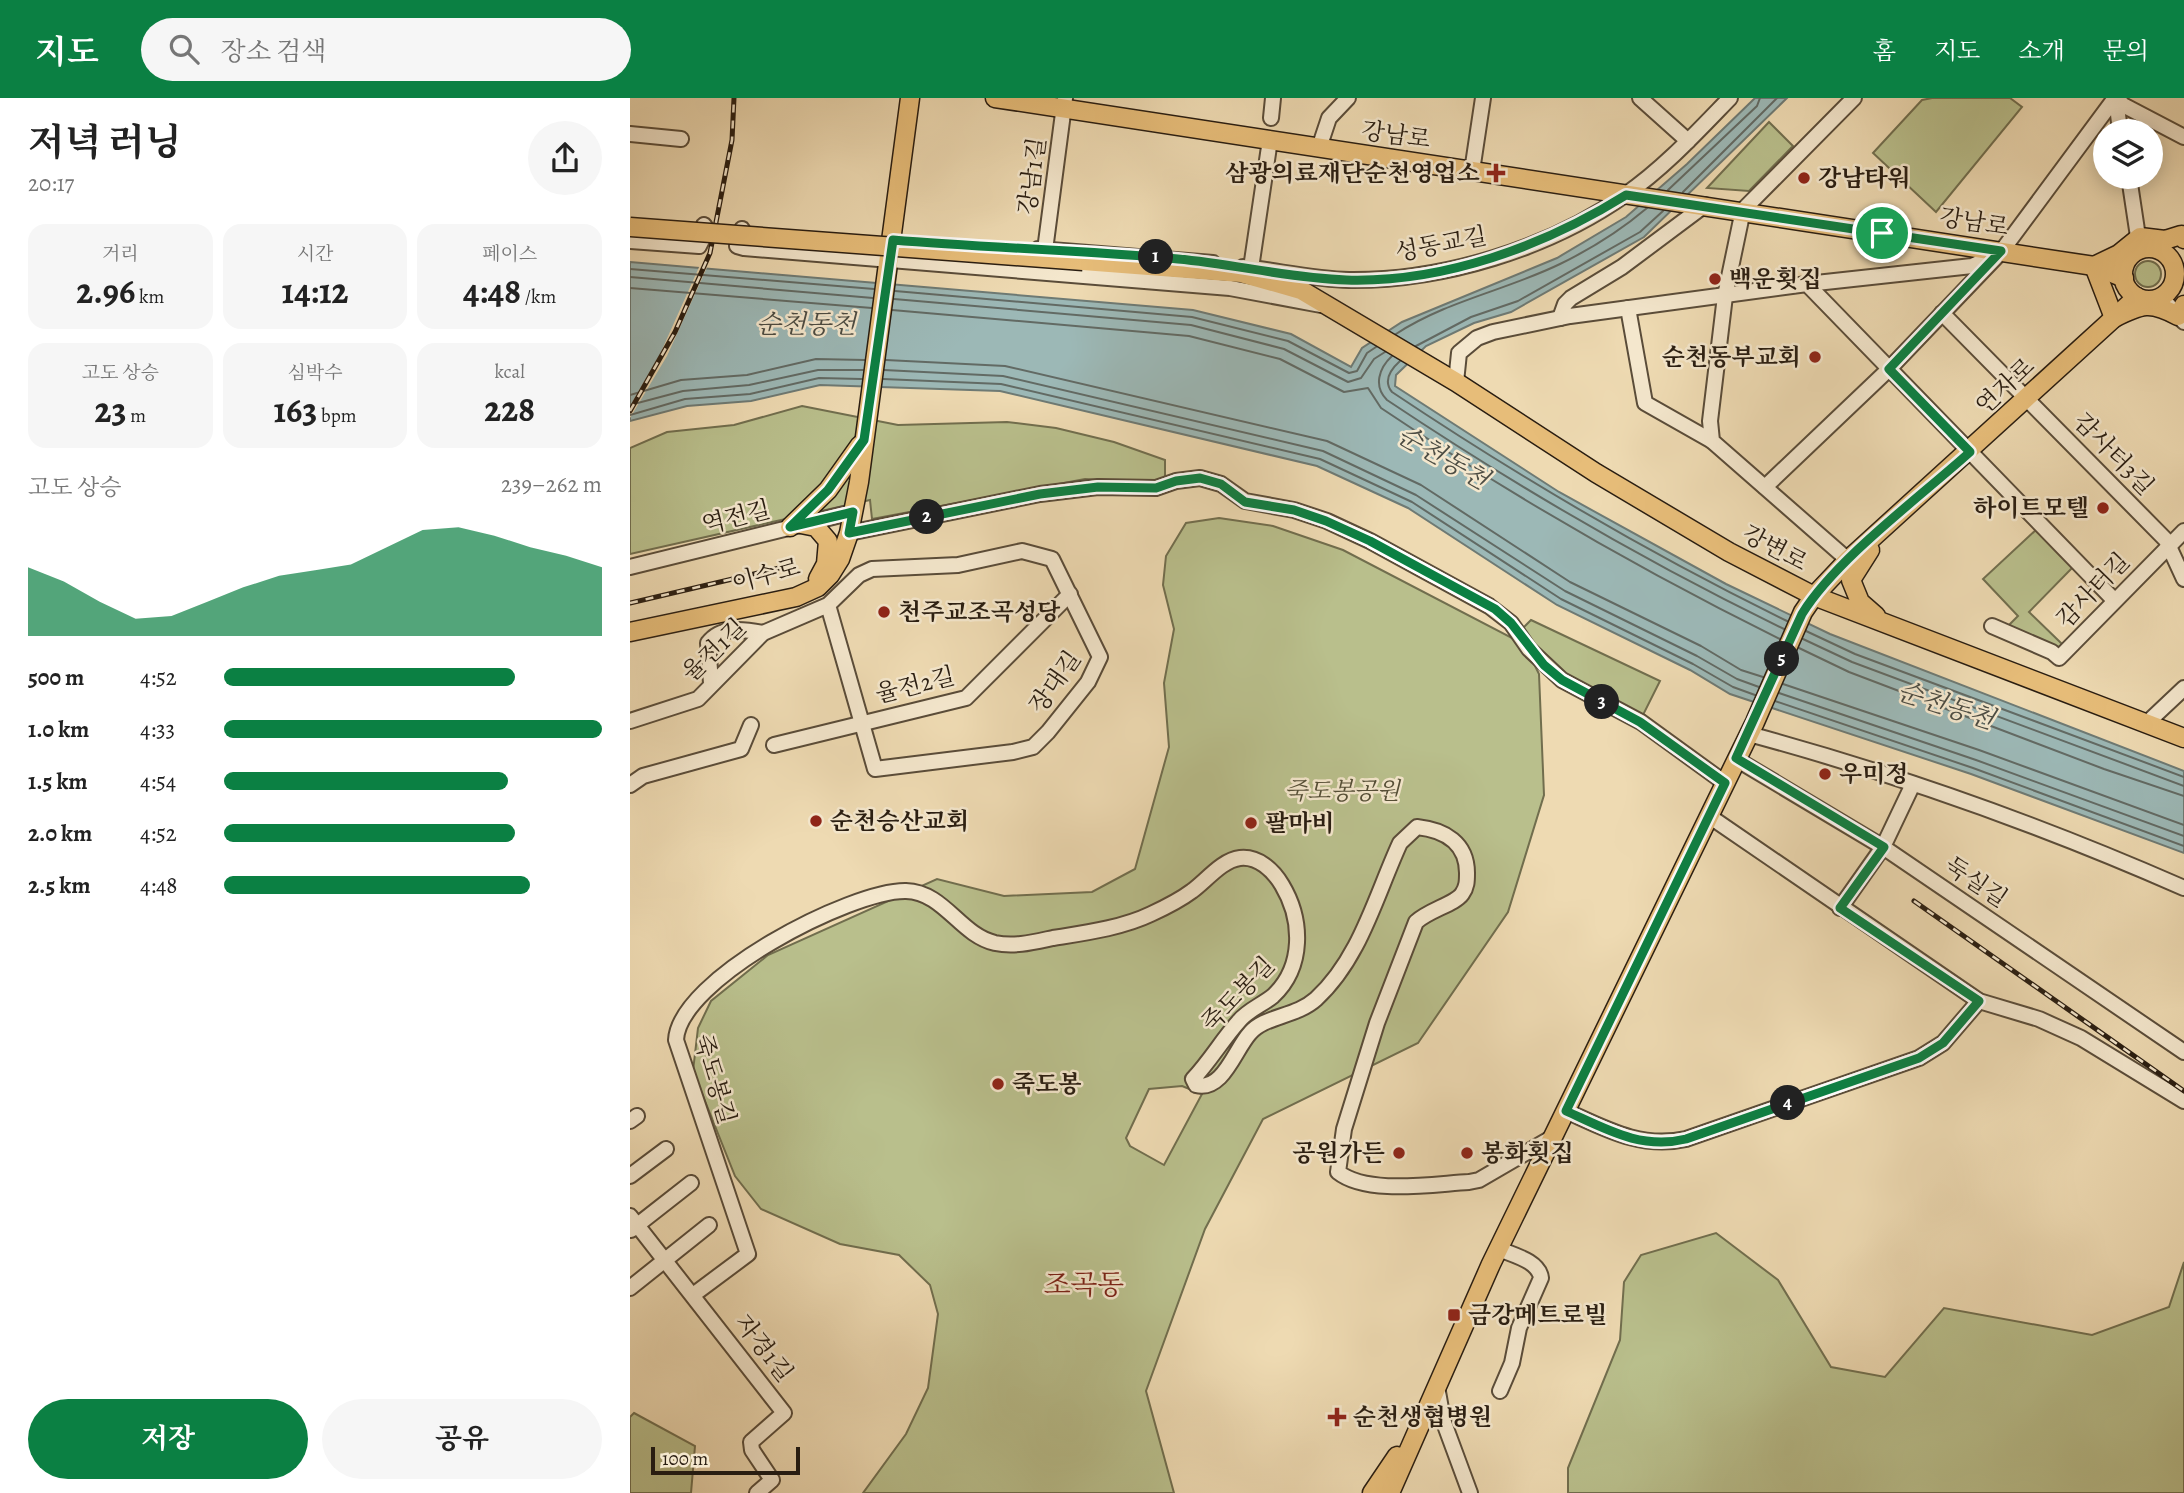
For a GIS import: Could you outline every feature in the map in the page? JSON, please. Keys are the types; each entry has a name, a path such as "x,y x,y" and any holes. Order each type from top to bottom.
{"main road":[{"path":"889,264 910,98"},
{"name":"강남로","path":"995,98 1065,103 1319,148 2001,251 2094,266 2124,278"},
{"path":"630,230 1083,264 1221,271 1281,282 1301,290 1326,306"},
{"path":"2182,314 2157,305 2133,309 2115,318 2094,266 2140,243 2183,235"},
{"path":"2166,254 2183,235"},
{"path":"2140,243 2166,254 2180,270 2173,286 2161,297 2153,300 2137,297 2124,278 2125,264 2140,243"},
{"name":"이수로","path":"630,632 796,597 818,587 830,575 840,559 853,512 889,264"},
{"path":"1083,264 1235,281 1290,293 1326,306"},
{"name":"연자로","path":"1417,1428 1499,1249 1752,728 1802,614 1814,596 1848,560 1970,452 2137,297"},
{"name":"강변로","path":"1326,306 1452,380 1671,519 1814,596 2184,738"},
{"path":"795,525 828,490 864,440"},
{"path":"795,525 816,527 828,541 824,571 796,597"},
{"path":"1885,528 1852,580 1860,603 1886,625"},
{"path":"1372,1493 1417,1428"},
{"path":"1390,1493 1417,1428"}],"street":[{"path":"1271,118 1273,98"},
{"path":"1319,148 1329,118 1348,98"},
{"path":"1472,171 1483,98"},
{"path":"1640,98 1688,141"},
{"name":"성동교길","path":"1251,268 1302,277 1371,279 1492,258 1546,239 1632,196 1730,98"},
{"path":"1712,441 1711,399 1725,296 1743,210 1854,98"},
{"path":"2116,98 2119,119"},
{"path":"2116,98 2123,105 2184,137"},
{"path":"1765,487 1889,369 2001,251 2116,98"},
{"name":"강남1길","path":"1045,250 1065,103"},
{"path":"630,134 681,139"},
{"path":"1251,268 1270,140"},
{"path":"2131,189 2140,243"},
{"path":"1560,318 1572,298 1622,267 1698,204"},
{"path":"630,220 705,225 707,230 699,246 630,241"},
{"path":"1251,268 1179,259 743,228 739,232 737,246 889,264 1230,288 1326,306"},
{"path":"1452,380 1459,353 1477,338 1560,318 1972,266 2001,251"},
{"path":"1221,271 1251,268"},
{"path":"1807,285 2114,600"},
{"path":"2161,297 2182,314"},
{"path":"1628,308 1645,403 1712,441 1848,560"},
{"name":"감사터3길","path":"1942,313 2028,398 2169,546 2184,579"},
{"path":"849,533 1040,494 1098,487 1156,488 1176,481 1200,478 1221,484 1245,502 1304,513 1348,531 1495,609 1511,623 1544,665 1562,680 1640,722 1725,783"},
{"name":"역전길","path":"630,566 853,512"},
{"name":"감사터길","path":"1992,626 2052,652 2059,658 2184,531"},
{"name":"장대길","path":"1022,551 1052,559 1100,657 1088,682 1033,747 1013,752 875,769 828,605 859,575 872,569 958,565 1022,551"},
{"name":"율전2길","path":"774,745 966,698 974,693 1070,594"},
{"name":"율전1길","path":"630,721 691,703 763,632 828,605"},
{"path":"711,684 708,643 714,636 735,630 763,632"},
{"path":"2148,722 2184,688"},
{"path":"630,785 643,776 741,749 751,725"},
{"path":"1752,728 1999,814 2184,888"},
{"name":"둑실길","path":"1736,758 1884,847 2184,1052"},
{"path":"1840,908 1884,847 1913,784"},
{"path":"1709,816 1979,1001 2039,1019 2081,1038 2184,1101"},
{"name":"죽도봉길","path":"693,1295 748,1254 676,1040 678,1028 706,989 782,934 878,894 918,892 937,902 969,930 993,942 1014,945 1086,933 1149,915 1189,893 1228,862 1247,858 1261,862 1273,872 1289,898 1297,955 1294,969 1271,998 1241,1018 1193,1079 1196,1085 1204,1086 1216,1083 1252,1030 1300,1010 1317,998 1341,968 1364,930 1396,853 1409,831 1417,827 1447,834 1461,847 1467,867 1467,884 1461,896 1428,911 1416,922 1377,1024 1344,1129 1338,1172 1347,1179 1375,1185 1469,1182 1479,1180 1553,1137"},
{"path":"1566,1111 1638,1141 1657,1144 1686,1139 1919,1058 1943,1043 1979,1001"},
{"path":"630,1177 666,1149"},
{"name":"자경1길","path":"691,1183 632,1224 693,1295 785,1413 751,1442 752,1450 772,1480 757,1493"},
{"path":"630,1288 709,1226"},
{"path":"1499,1249 1532,1264 1538,1269 1541,1278 1519,1328 1513,1363 1500,1391"},
{"path":"1436,1385 1443,1420 1470,1493"}],"green space":[{"path":"2010,98 2022,107 1936,212 1873,153 1922,100"},
{"path":"1769,122 1793,146 1749,191 1707,188"},
{"path":"2148,261 2157,265 2161,274 2157,283 2148,287 2139,283 2135,274 2139,265"},
{"path":"802,406 898,425 1007,422 1056,428 1114,442 1165,460 1165,483 1085,479 872,519 870,500 630,554 630,448 667,432 734,425"},
{"name":"죽도봉공원","path":"1219,518 1273,526 1343,550 1516,640 1529,654 1539,674 1544,795 1508,912 1418,1043 1263,1119 1205,1229 1146,1391 1174,1493 863,1493 906,1434 928,1388 938,1314 930,1285 899,1255 840,1244 761,1209 735,1176 693,1071 698,1028 711,1001 768,955 937,879 1004,896 1092,892 1135,869 1169,747 1164,683 1174,629 1163,585 1166,556 1186,523","holes":["1182,1086 1202,1094 1164,1165 1130,1146 1126,1138 1149,1089"]},
{"path":"2038,528 2075,565 2029,612 2062,644 2059,649 2006,628 2018,616 1983,579"},
{"path":"1531,620 1660,681 1642,717 1551,668 1523,628"},
{"path":"1716,1233 1778,1280 1831,1367 1885,1377 1944,1308 2092,1335 2169,1307 2184,1262 2184,1493 1568,1493 1568,1468 1620,1340 1624,1282 1641,1255"},
{"path":"634,1413 695,1446 691,1493 630,1493 630,1417"}],"water":[{"name":"순천동천","path":"1755,98 1787,98 1644,237 1511,312 1474,323 1426,346 1396,375 1395,386 1559,492 1726,584 1830,634 2184,771 2184,853 1971,774 1730,694 1690,670 1557,605 1408,508 1317,466 1000,391 820,385 751,401 687,406 630,421 630,262 1193,310 1291,334 1351,367 1362,348 1402,322 1557,258 1626,217 1687,164"}],"pier":[{"path":"700,265 708,265 667,356 630,418 630,406 660,354"}],"railway":[{"path":"630,411 675,332 710,253 732,140 734,98"},
{"path":"630,603 792,565"},
{"path":"1914,901 2184,1091"}],"place":[{"name":"삼광의료재단순천영업소","path":"1496,173"},
{"name":"강남타워","path":"1804,178"},
{"name":"백운횟집","path":"1715,279"},
{"name":"순천동부교회","path":"1815,357"},
{"name":"하이트모텔","path":"2103,508"},
{"name":"천주교조곡성당","path":"884,612"},
{"name":"우미정","path":"1825,774"},
{"name":"순천승산교회","path":"816,821"},
{"name":"팔마비","path":"1251,823"},
{"name":"죽도봉","path":"998,1084"},
{"name":"공원가든","path":"1399,1153"},
{"name":"봉화횟집","path":"1467,1153"},
{"name":"금강메트로빌","path":"1454,1315"},
{"name":"순천생협병원","path":"1337,1417"}],"district":[{"name":"조곡동","path":"1084,1284"}],"route":[{"path":"1626,195 1743,210 1882,233 2001,251 1889,369 1970,452 1848,560 1814,596 1802,614 1755,722 1736,758 1884,847 1840,908 1979,1001 1943,1043 1919,1058 1686,1139 1657,1144 1638,1141 1566,1111 1725,783 1640,722 1562,680 1544,665 1511,623 1495,609 1370,541 1315,516 1245,502 1221,484 1200,478 1176,481 1156,488 1098,487 1040,494 849,533 853,512 790,527 845,471 864,440 893,240 1179,259 1302,277 1347,280 1401,276 1492,258 1546,239 1626,195"}]}
